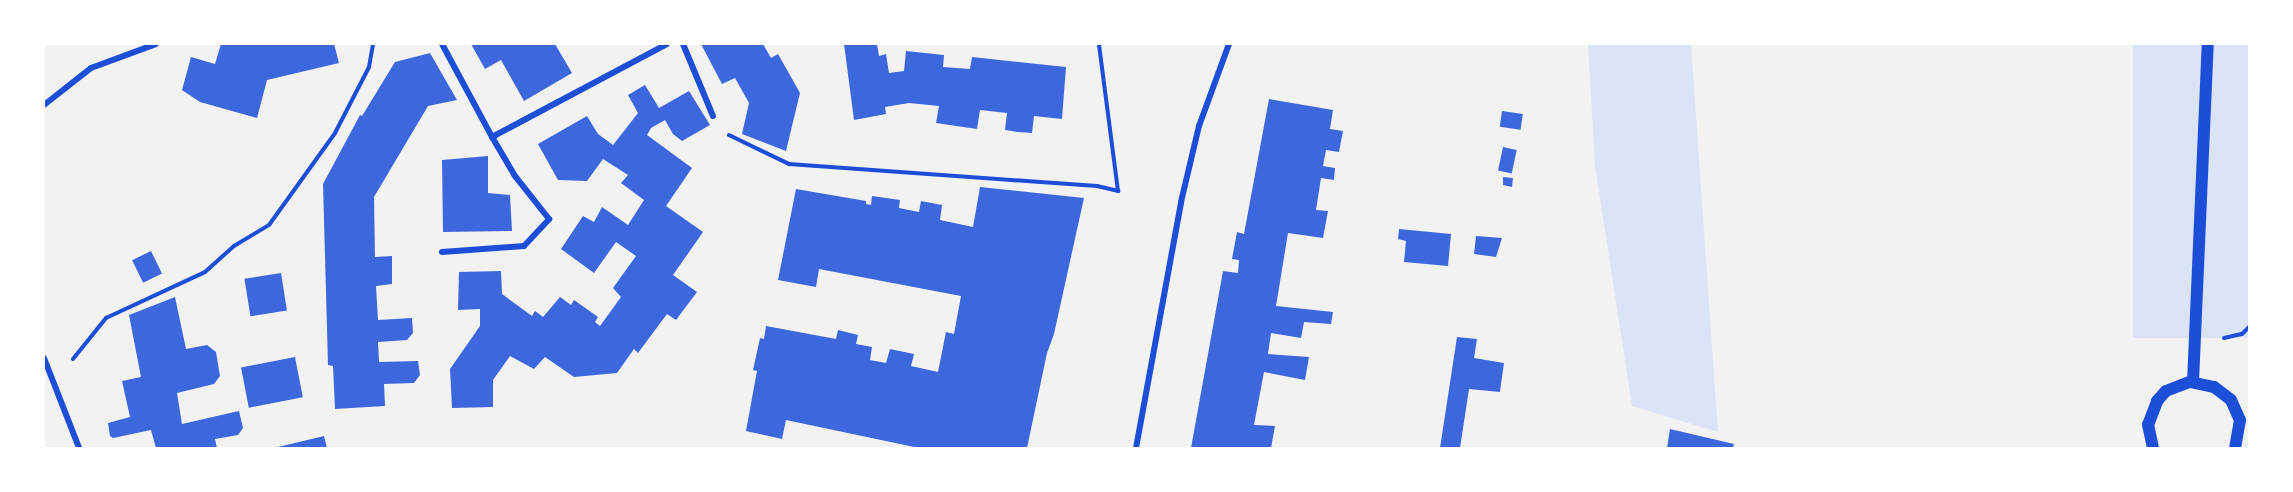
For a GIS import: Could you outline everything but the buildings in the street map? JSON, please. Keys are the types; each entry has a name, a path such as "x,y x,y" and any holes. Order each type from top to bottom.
{"main road":[{"path":"2193,382 2208,44"},
{"path":"2153,448 2148,425 2157,401 2172,388 2193,382 2214,387 2231,400 2240,420 2240,431 2235,448"}],"street":[{"path":"44,105 91,68 156,44"},
{"path":"442,44 515,176 549,219 524,246 442,252"},
{"path":"492,137 667,44"},
{"path":"683,44 713,116"},
{"path":"1136,448 1181,202 1199,126 1229,44"},
{"path":"44,358 52,386 79,448"}],"path":[{"path":"52,386 106,318 205,272 234,246 269,225 335,133 369,67 373,44"},
{"path":"713,116 731,138 789,164 1097,186 1118,191 1099,44"}],"shaded area":[{"path":"1588,44 1691,44 1718,432 1632,406 1595,166"},
{"path":"2133,44 2249,44 2249,338 2133,338"}]}
